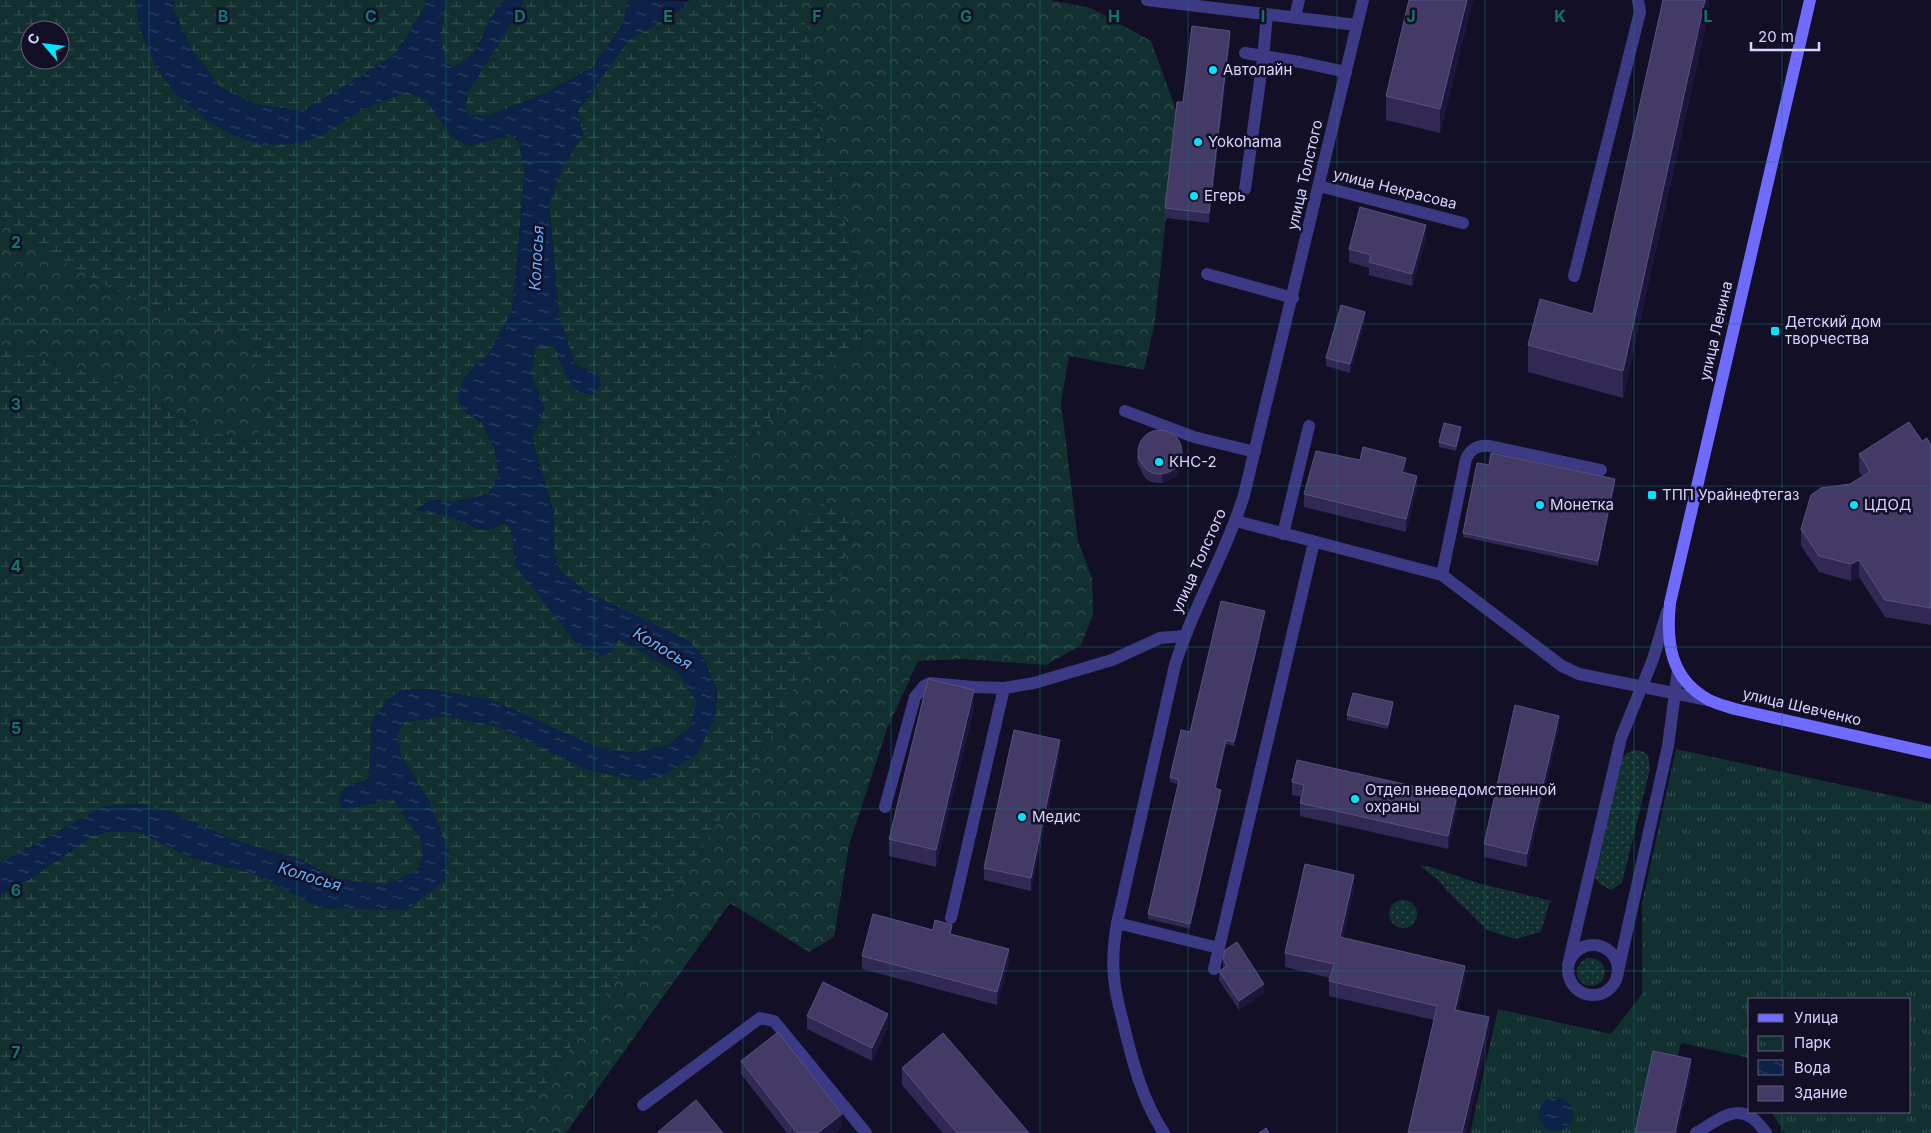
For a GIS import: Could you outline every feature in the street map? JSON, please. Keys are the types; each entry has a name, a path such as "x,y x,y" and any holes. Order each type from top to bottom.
{"main road":[{"name":"улица Ленина","path":"1678,670 1671,652 1668,625 1670,603 1810,0"},
{"name":"улица Шевченко","path":"1678,670 1692,689 1710,700 1735,709 1931,753"}],"street":[{"path":"1147,0 1357,25"},
{"path":"1295,17 1299,0"},
{"name":"улица Толстого","path":"1164,1133 1147,1101 1119,1007 1114,978 1113,950 1117,924 1175,665 1184,636 1236,520 1256,452 1363,0"},
{"path":"1574,276 1640,12 1638,0"},
{"path":"1245,189 1267,14"},
{"path":"1245,53 1346,72"},
{"name":"улица Некрасова","path":"1319,186 1463,223"},
{"path":"1207,274 1292,298"},
{"path":"1125,411 1194,437 1256,452"},
{"path":"1283,534 1309,426"},
{"path":"1442,575 1466,459 1475,447 1482,445 1490,446 1601,470"},
{"path":"1236,520 1442,575 1562,666 1579,674 1710,700"},
{"path":"1214,968 1314,542"},
{"path":"1670,603 1653,659 1621,738 1568,965 1567,975 1571,984 1578,991 1587,995 1597,996 1606,992 1613,985 1617,976 1668,746 1678,670"},
{"path":"885,807 916,697 924,686 930,683 1004,688 1034,683 1112,660 1160,638 1184,636"},
{"path":"951,918 1004,688"},
{"path":"1117,924 1219,948"},
{"path":"1568,965 1572,956 1579,949 1588,945 1598,945 1614,956 1618,966 1617,976"},
{"path":"643,1105 760,1018 774,1021 866,1133"},
{"path":"1696,1133 1731,1113 1744,1113 1757,1120 1766,1133"}],"green space":[{"path":"0,0 136,0 140,28 156,67 317,138 367,107 407,92 426,100 452,137 470,145 511,135 519,142 525,173 512,311 490,352 464,378 465,412 482,423 493,445 499,475 489,494 454,502 431,500 416,510 446,515 484,530 490,530 505,522 511,528 516,567 610,653 619,639 678,672 697,701 690,728 668,745 635,753 598,748 492,700 428,689 403,690 389,698 372,721 369,779 345,788 345,810 392,798 421,839 423,856 416,872 384,885 337,879 302,860 236,841 173,813 139,804 106,806 0,863 0,346 114,380 205,430 255,443 272,399 244,339 114,290 40,248 0,215"},
{"path":"174,0 426,0 424,8 395,55 304,111 257,105 221,88 191,49 173,9"},
{"path":"446,0 506,0 498,5 474,53 454,68 446,63 440,34"},
{"path":"523,0 628,0 624,22 593,67 546,93 488,116 470,115 465,109 468,92 516,16"},
{"path":"689,0 798,0 796,3 809,32 819,132 859,273 862,349 804,383 731,458 701,521 695,563 745,567 823,502 853,511 837,596 764,752 585,1027 511,1133 0,1133 0,895 35,876 92,836 112,831 139,832 190,857 258,875 320,908 445,880 430,803 400,754 397,735 404,722 445,716 497,726 586,769 641,781 715,717 717,691 703,657 690,642 583,590 560,570 554,553 554,514 532,439 544,409 531,373 535,346 554,345 568,380 598,373 575,365 559,315 549,204 563,166 583,135 578,111 627,42 684,7"},
{"path":"798,0 1050,0 1091,8 1151,41 1177,112 1155,322 1144,370 1069,356 1061,402 1078,541 1092,578 1093,615 1081,645 1046,665 962,659 918,661 887,729 849,845 834,937 809,952 730,903 566,1133 511,1133 585,1027 823,502 745,567 694,563 701,521 731,458 804,383 862,349 859,273 819,132 809,32 796,3"},
{"path":"0,215 3,219 114,290 244,339 272,399 255,443 205,430 114,380 0,346"},
{"path":"1676,749 1931,804 1931,1133 1785,1133 1772,1113 1911,1113 1911,998 1748,998 1748,1058 1681,1043 1675,1069 1639,1133 1470,1133 1498,1009 1611,1034 1642,994 1642,903"},
{"path":"1634,750 1642,751 1648,755 1650,769 1622,883 1611,890 1601,885 1595,878 1621,759 1627,753"},
{"path":"1419,865 1431,867 1478,883 1552,901 1549,904 1541,932 1515,939 1487,930 1438,880"},
{"path":"1403,900 1413,904 1417,914 1413,924 1403,928 1393,924 1389,914 1393,904"},
{"path":"1591,958 1601,962 1605,972 1601,982 1591,986 1581,982 1577,972 1581,962"}],"water":[{"name":"Колосья","path":"136,0 174,0 173,9 191,49 221,88 257,105 304,111 395,55 424,8 426,0 446,0 440,34 446,63 454,68 474,53 498,5 506,0 523,0 516,16 468,92 465,109 470,115 488,116 546,93 593,67 624,22 628,0 690,1 684,7 627,42 578,111 583,135 563,166 549,204 559,315 575,365 598,373 601,385 592,395 579,392 568,380 554,346 535,347 531,373 544,409 532,439 554,514 554,553 560,570 583,590 690,642 703,657 717,691 715,717 698,753 665,775 641,781 586,769 497,726 445,716 404,722 397,735 400,754 430,803 449,851 445,880 407,910 320,908 258,875 190,857 139,832 112,831 92,836 35,876 0,895 0,863 106,806 139,804 173,813 236,841 302,860 337,879 384,885 416,872 423,856 421,839 392,798 345,810 339,804 342,792 348,786 369,779 372,721 389,698 403,690 428,689 492,700 598,748 635,753 668,745 690,728 696,701 678,672 619,639 610,653 602,656 579,647 516,567 511,528 505,522 489,530 484,530 445,515 416,510 431,500 454,502 489,494 499,475 493,445 482,423 465,412 458,397 464,378 490,352 512,311 525,173 519,142 511,135 470,145 452,137 426,100 407,92 367,107 317,138 293,144 262,145 232,135 205,119 175,93 156,67 140,28"},
{"path":"1556,1097 1563,1098 1568,1102 1572,1107 1572,1121 1568,1126 1563,1130 1556,1131 1549,1130 1544,1126 1540,1121 1539,1114 1540,1107 1544,1102 1549,1098"}],"building":[{"path":"1409,0 1467,0 1440,109 1386,96"},
{"path":"1663,0 1705,0 1623,371 1528,345 1540,299 1593,314"},
{"path":"1192,26 1230,31 1209,213 1165,208 1177,102 1183,102"},
{"path":"1360,207 1426,225 1412,274 1369,262 1371,255 1349,249"},
{"path":"1341,305 1365,312 1350,364 1326,358"},
{"path":"1909,422 1922,441 1927,438 1931,445 1931,608 1885,600 1859,560 1851,564 1819,556 1801,529 1811,495 1821,488 1850,484 1870,472 1859,454"},
{"path":"1444,423 1461,427 1456,447 1439,442"},
{"name":"КНС-2","path":"1156,430 1164,430 1176,436 1182,452 1176,468 1164,474 1156,474 1144,468 1138,456 1138,448 1144,436"},
{"path":"1363,447 1406,458 1402,472 1417,476 1406,519 1304,494 1316,451 1360,460"},
{"name":"Монетка","path":"1491,453 1615,479 1598,561 1463,533 1477,463 1489,465"},
{"path":"1221,601 1265,611 1234,742 1226,740 1215,788 1221,790 1190,924 1148,914 1179,780 1170,777 1181,730 1190,732"},
{"path":"928,679 974,690 936,850 889,839"},
{"path":"1353,693 1393,702 1388,725 1347,715"},
{"path":"1515,705 1559,716 1527,854 1484,844"},
{"name":"Медис","path":"1014,730 1060,740 1031,878 984,868"},
{"path":"1297,760 1457,796 1448,836 1300,803 1304,785 1292,782"},
{"path":"1305,864 1354,875 1340,937 1465,966 1455,1010 1489,1017 1462,1133 1408,1133 1437,1006 1329,981 1334,964 1285,953"},
{"path":"873,914 933,930 935,920 952,925 950,934 1009,949 997,992 862,956"},
{"path":"1237,942 1264,984 1239,1001 1219,971 1227,966 1223,959 1225,950"},
{"path":"823,982 888,1014 872,1048 807,1016"},
{"path":"778,1032 842,1114 818,1133 797,1133 741,1061"},
{"path":"943,1033 1029,1133 957,1133 902,1068"},
{"path":"1653,1051 1691,1059 1675,1133 1635,1133"},
{"path":"696,1100 723,1133 658,1132"},
{"path":"1266,1128 1269,1133 1259,1133"}],"place":[{"name":"Автолайн","path":"1213,70"},
{"name":"Yokohama","path":"1198,142"},
{"name":"Егерь","path":"1194,196"},
{"name":"Детский дом творчества","path":"1775,331"},
{"name":"КНС-2","path":"1159,462"},
{"name":"ТПП Урайнефтегаз","path":"1652,495"},
{"name":"Монетка","path":"1540,505"},
{"name":"ЦДОД","path":"1854,505"},
{"name":"Отдел вневедомственной охраны","path":"1355,799"},
{"name":"Медис","path":"1022,817"}]}
